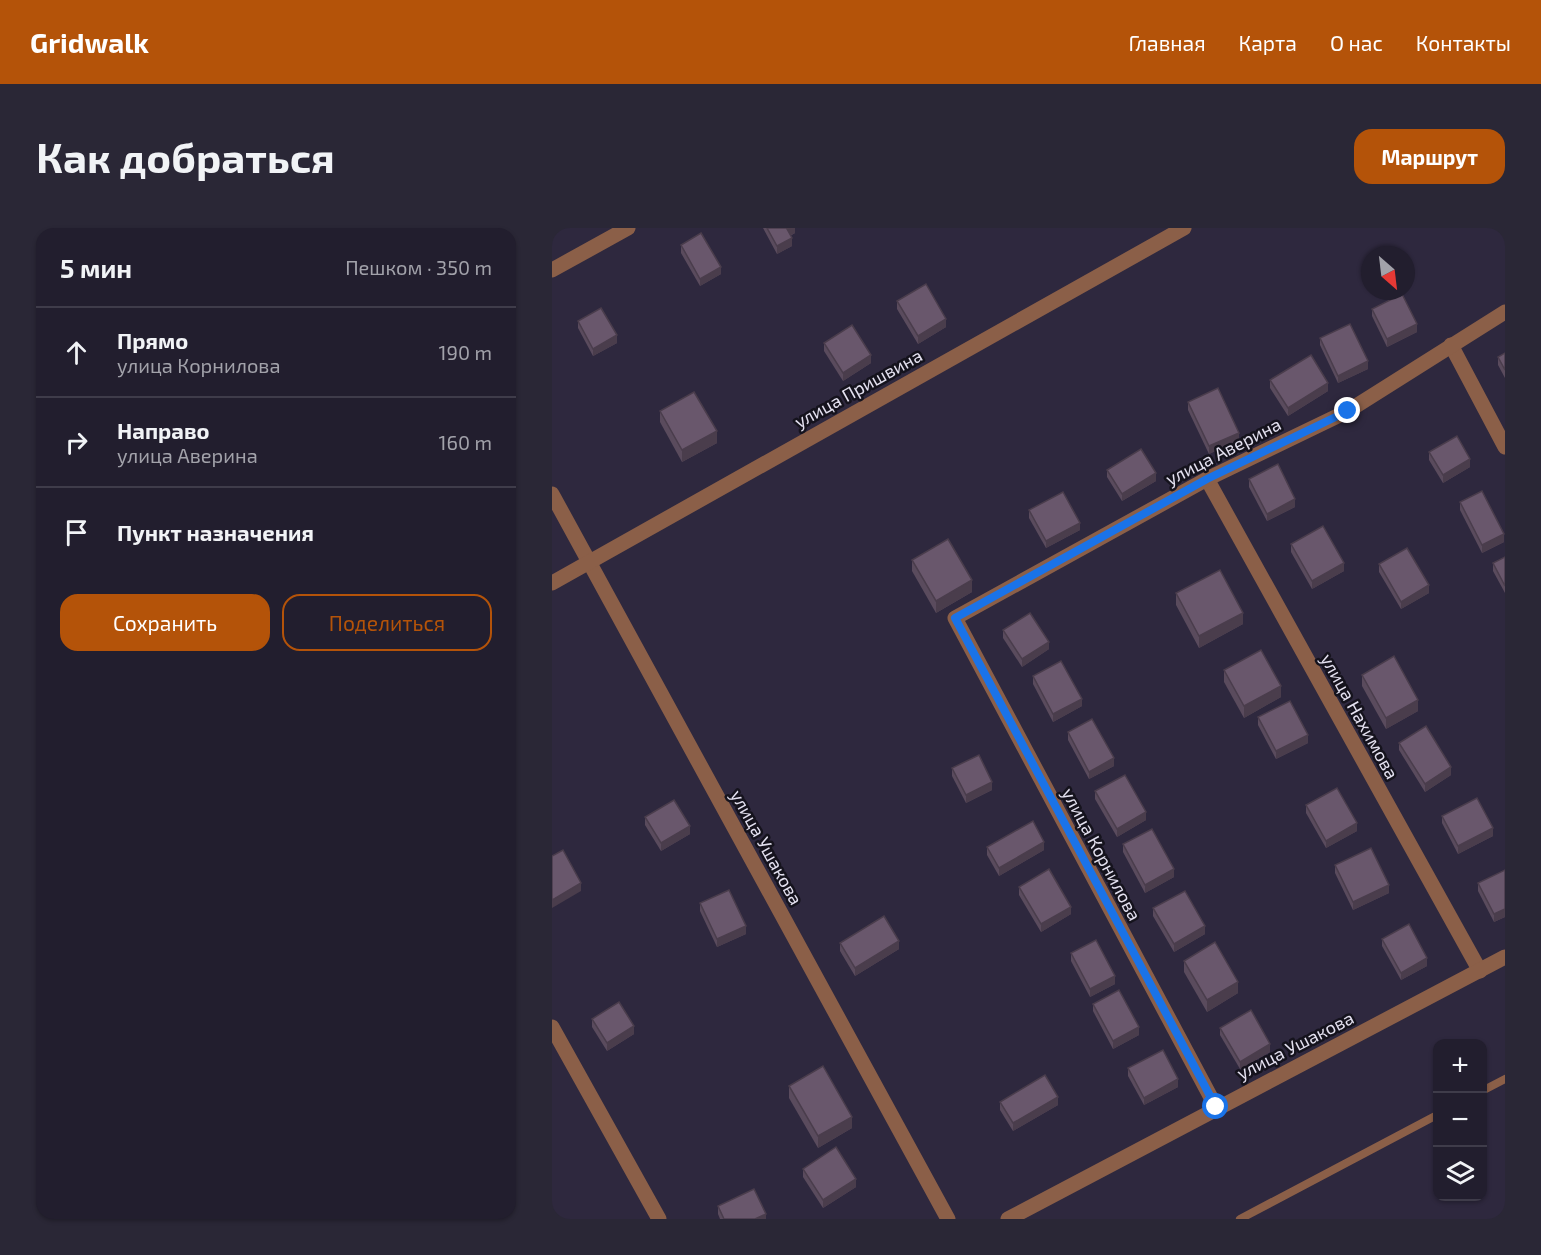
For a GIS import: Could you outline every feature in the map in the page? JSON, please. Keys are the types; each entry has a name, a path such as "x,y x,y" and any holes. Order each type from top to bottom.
{"street":[{"path":"552,270 628,228"},
{"name":"улица Пришвина","path":"552,583 1184,228"},
{"name":"улица Аверина","path":"955,618 1207,479 1348,411 1505,312"},
{"path":"1451,345 1505,447"},
{"name":"улица Нахимова","path":"1207,479 1479,971"},
{"name":"улица Ушакова","path":"552,494 948,1219"},
{"name":"улица Корнилова","path":"955,618 1216,1107"},
{"name":"улица Ушакова","path":"1008,1219 1216,1107 1505,957"},
{"path":"552,1027 659,1219"}],"lane":[{"path":"1487,1088 1505,1079"},
{"path":"1240,1219 1433,1116"}],"building":[{"path":"767,228 790,228 787,229 792,238 777,246"},
{"path":"701,233 721,267 700,279 681,245"},
{"path":"926,284 946,319 918,336 897,301"},
{"path":"1390,300 1405,300 1417,324 1387,339 1372,309"},
{"path":"601,308 617,335 593,349 578,321"},
{"path":"1350,324 1368,361 1338,376 1320,338"},
{"path":"852,325 871,355 843,373 824,343"},
{"path":"1505,353 1505,370 1498,357"},
{"path":"1311,355 1328,383 1288,408 1270,380"},
{"path":"1218,388 1239,433 1209,446 1188,402"},
{"path":"694,392 717,431 682,450 660,411"},
{"path":"1457,436 1470,459 1443,475 1429,452"},
{"path":"1141,449 1156,473 1122,494 1107,470"},
{"path":"1278,464 1295,499 1267,514 1249,479"},
{"path":"1482,491 1504,534 1482,545 1460,502"},
{"path":"1063,492 1080,523 1046,541 1029,510"},
{"path":"1323,526 1344,563 1312,581 1291,544"},
{"path":"948,539 972,580 936,601 912,560"},
{"path":"1407,548 1429,585 1401,602 1379,564"},
{"path":"1505,557 1505,586 1493,563"},
{"path":"1220,570 1243,613 1199,636 1176,593"},
{"path":"1030,613 1049,642 1022,659 1003,630"},
{"path":"1261,650 1281,686 1244,706 1224,670"},
{"path":"1394,656 1418,700 1386,718 1362,675"},
{"path":"1061,661 1082,699 1053,714 1033,676"},
{"path":"1290,701 1308,735 1276,751 1258,717"},
{"path":"1092,719 1114,758 1089,772 1068,732"},
{"path":"1426,726 1451,767 1425,784 1399,743"},
{"path":"979,755 992,782 966,795 952,768"},
{"path":"1125,775 1146,812 1117,829 1095,791"},
{"path":"1337,788 1357,823 1326,841 1306,805"},
{"path":"1477,798 1493,828 1458,846 1442,816"},
{"path":"674,800 690,826 661,843 645,817"},
{"path":"1033,821 1044,842 999,868 987,847"},
{"path":"1152,829 1174,869 1145,885 1123,844"},
{"path":"1371,848 1389,885 1353,902 1335,865"},
{"path":"563,850 581,883 552,900 552,856"},
{"path":"1049,869 1071,907 1041,924 1019,887"},
{"path":"1505,870 1505,909 1494,914 1478,883"},
{"path":"729,890 746,926 717,939 700,903"},
{"path":"1185,891 1205,926 1174,944 1153,908"},
{"path":"884,916 899,941 855,968 840,943"},
{"path":"1409,924 1427,958 1401,973 1382,939"},
{"path":"1096,940 1115,976 1090,989 1071,953"},
{"path":"1215,942 1238,982 1207,1000 1184,961"},
{"path":"1119,990 1139,1027 1113,1041 1093,1004"},
{"path":"619,1002 634,1026 607,1043 592,1019"},
{"path":"1251,1010 1270,1044 1240,1062 1220,1028"},
{"path":"1163,1050 1178,1079 1144,1098 1128,1068"},
{"path":"823,1066 852,1117 818,1136 789,1086"},
{"path":"1045,1075 1058,1097 1013,1123 1000,1102"},
{"path":"836,1147 856,1179 823,1200 803,1169"},
{"path":"754,1189 766,1214 755,1219 724,1219 718,1206"}],"route":[{"path":"1216,1107 955,618 1207,479 1348,411"}]}
